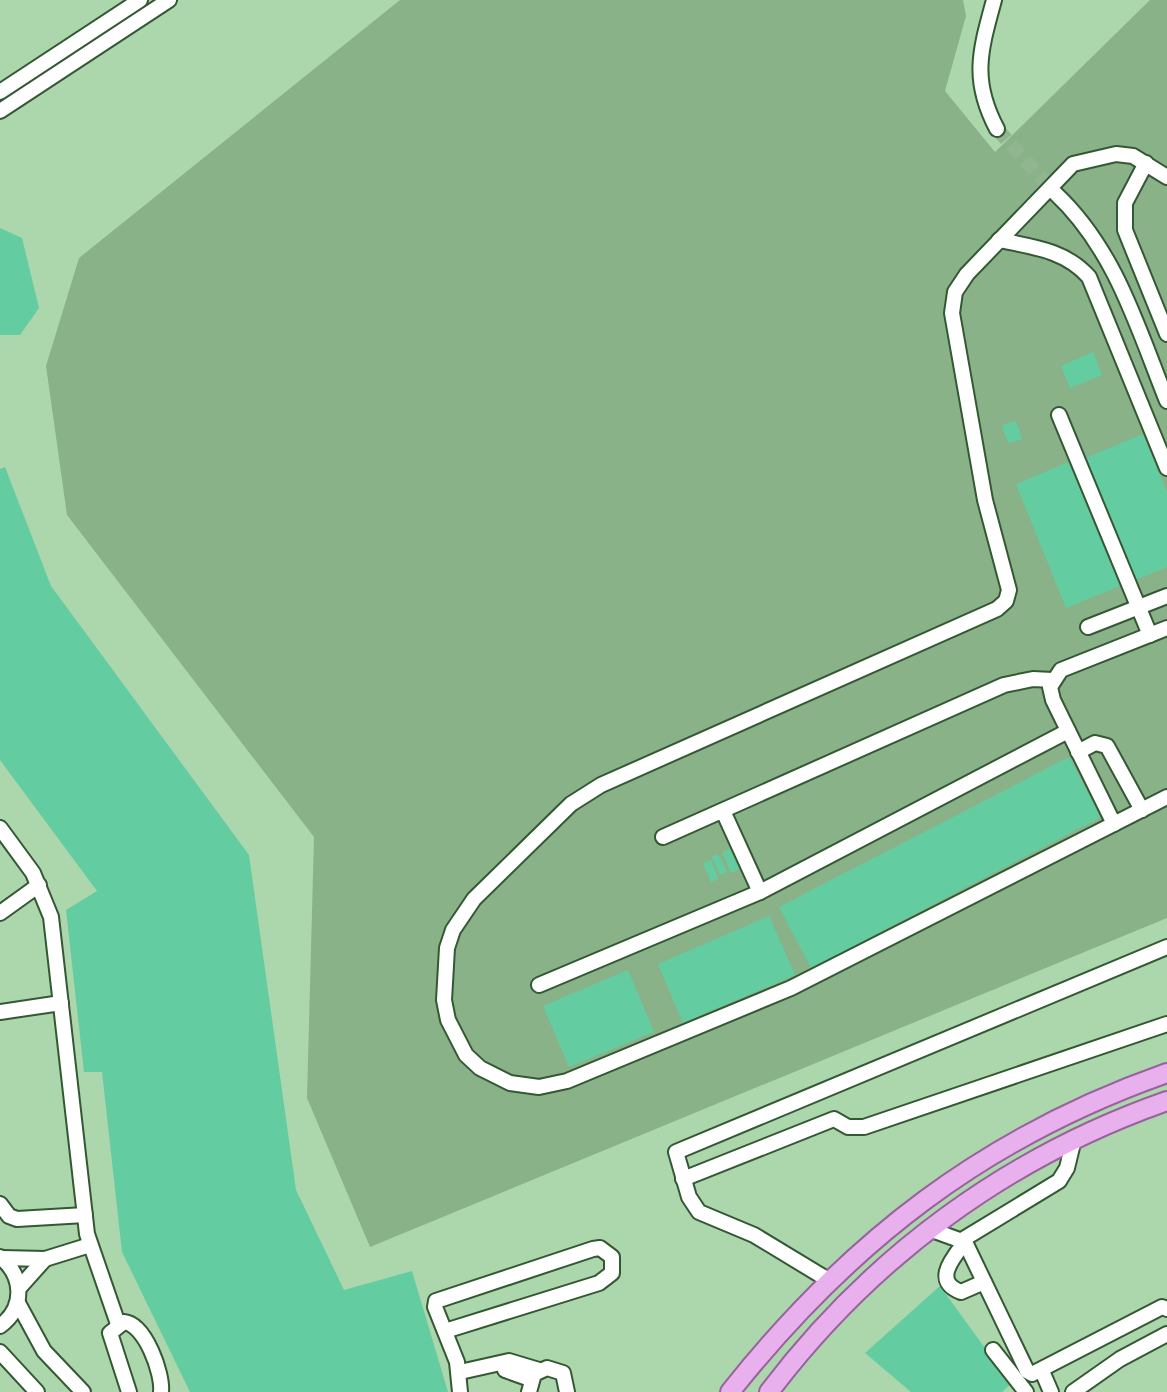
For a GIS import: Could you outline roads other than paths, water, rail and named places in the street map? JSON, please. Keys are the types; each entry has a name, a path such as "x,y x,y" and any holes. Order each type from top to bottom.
{"main road":[{"path":"730,1392 830,1281 904,1213 983,1158 1089,1102 1167,1073"},
{"path":"769,1392 846,1301 929,1229 1006,1176 1074,1139 1167,1101"}],"street":[{"path":"0,92 140,0"},
{"path":"0,111 169,0"},
{"path":"994,0 983,39 979,77 982,95 997,129"},
{"path":"1167,177 1146,163 1116,154 1073,164 960,282 952,313 985,500 1009,590 1006,601 997,609 801,693 581,796 462,914 447,948 444,1000 448,1020 466,1055 496,1078 524,1086 567,1081 791,988 1167,797"},
{"path":"1146,163 1129,190 1123,216 1125,230 1167,334"},
{"path":"1055,193 1089,227 1109,260 1167,401"},
{"path":"999,240 1060,254 1078,264 1089,277 1167,468"},
{"path":"1059,415 1150,635"},
{"path":"1088,627 1167,596"},
{"path":"1114,824 1050,694 1052,680 1061,670 1167,628"},
{"path":"663,837 1004,685 1033,679 1052,680"},
{"path":"539,985 760,892 1068,731"},
{"path":"1078,752 1095,743 1107,746 1142,810"},
{"path":"723,811 760,892"},
{"path":"0,828 39,885 52,926 85,1215 90,1245 118,1324"},
{"path":"0,913 39,885"},
{"path":"830,1281 778,1248 699,1212 689,1197 675,1157 684,1146 1167,947"},
{"path":"0,1012 61,1003"},
{"path":"683,1179 834,1119 848,1127 864,1127 1167,1024"},
{"path":"984,1282 961,1292 953,1288 945,1275 945,1268 964,1241 1059,1181 1067,1168 1074,1139"},
{"path":"0,1204 9,1216 17,1219 85,1215"},
{"path":"929,1229 964,1241 1027,1371 1032,1374 1165,1308"},
{"path":"1,1257 45,1259 90,1245"},
{"path":"445,1331 599,1283 612,1273 612,1257 600,1248 439,1298 435,1307 460,1383 509,1361 533,1380 547,1368 563,1373 567,1392"},
{"path":"1,1257 17,1276 19,1295 39,1344 83,1392"},
{"path":"0,1326 14,1313 19,1295 45,1259"},
{"path":"118,1324 110,1333 111,1347 129,1392"},
{"path":"118,1324 136,1326 160,1375 161,1392"},
{"path":"1073,1392 1120,1359 1167,1334"},
{"path":"993,1350 1017,1389"},
{"path":"0,1352 37,1392"},
{"path":"1042,1371 1051,1392"}],"tunnel":[{"path":"997,129 1055,193"}]}
